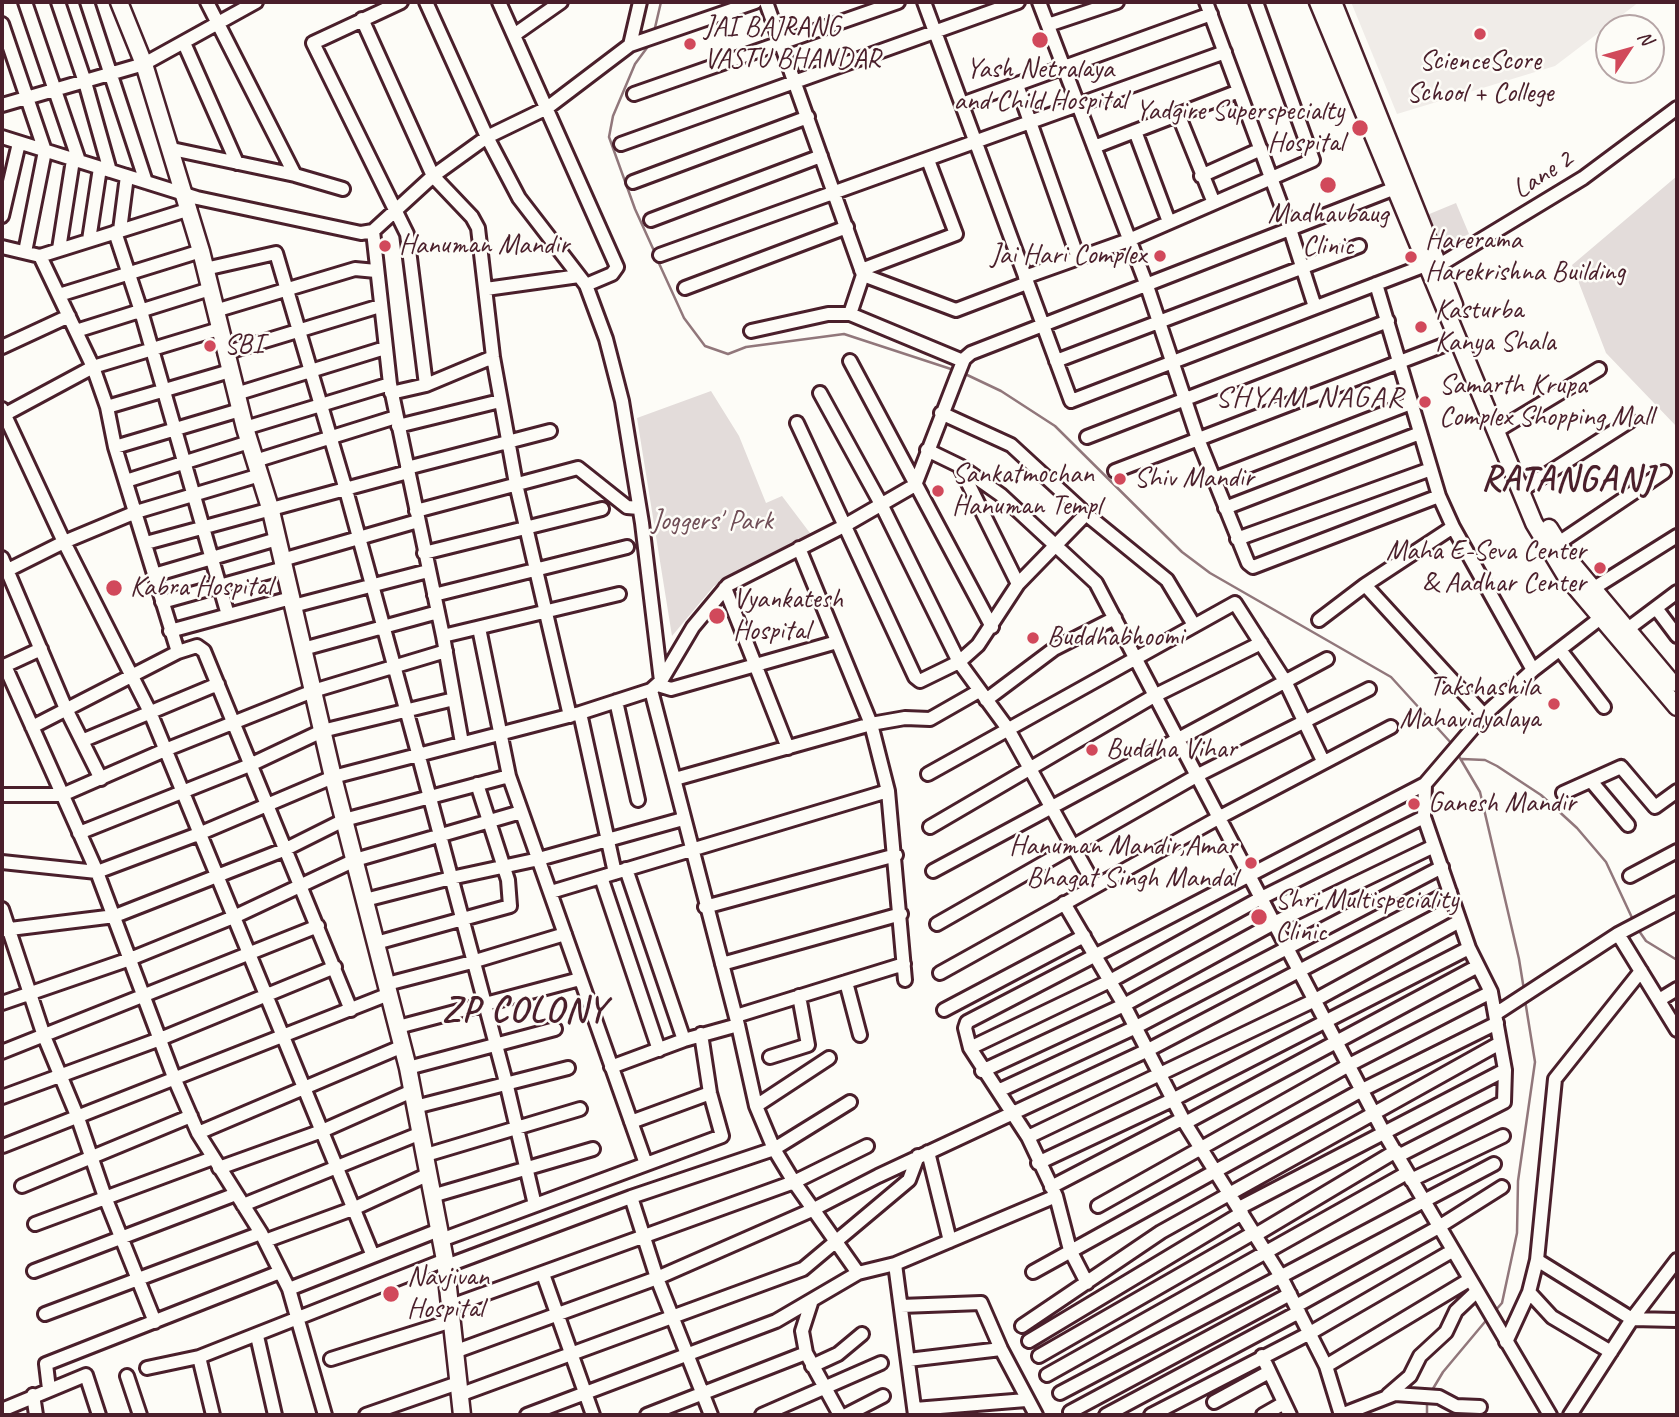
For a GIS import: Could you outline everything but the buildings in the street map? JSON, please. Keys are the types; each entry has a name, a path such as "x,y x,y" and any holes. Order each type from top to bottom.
{"main road":[{"path":"119,2 144,64 188,202 240,410 271,512 333,777 403,1046 445,1263 462,1415"},
{"path":"1318,2 1401,186"},
{"path":"1333,2 1457,340 1534,523 1548,550 1622,633 1677,707"},
{"path":"1431,268 1528,486 1557,544 1587,592"},
{"path":"1622,633 1677,690"}],"street":[{"path":"25,2 56,91 76,161 59,249"},
{"path":"58,2 85,82 105,169 89,240"},
{"path":"87,2 146,182"},
{"path":"207,2 295,175"},
{"path":"2,106 144,64 256,2"},
{"path":"401,2 315,40 313,46 407,234 426,385"},
{"path":"426,2 487,137 519,198 583,281 606,339 622,401 639,508 657,685 683,820 737,1021 756,1106 774,1149 794,1182 858,1273"},
{"path":"486,289 583,281 612,274 617,267 499,2"},
{"path":"514,35 561,2"},
{"path":"630,45 640,2"},
{"path":"2,137 146,182 188,202 361,233 373,231 433,176 487,137 547,107 630,45 755,2"},
{"path":"766,2 862,272 850,314"},
{"path":"634,94 898,2"},
{"path":"924,2 1056,361 1359,246"},
{"path":"621,144 1018,2"},
{"path":"1039,2 1147,286 1198,439 1248,563 1253,567 1439,496"},
{"path":"1048,26 1117,2"},
{"path":"862,272 956,310 1078,258 1129,240 1314,158 1256,2"},
{"path":"962,104 1065,69 1209,8 1290,229 1315,307"},
{"path":"362,19 433,176 476,224 500,401 546,612 609,840 684,1040"},
{"path":"2,24 45,151 25,252"},
{"path":"184,43 237,163"},
{"path":"660,255 835,195 1225,52"},
{"path":"1017,85 1078,258"},
{"path":"1094,146 1239,91"},
{"name":"Lane 2","path":"1056,361 1071,401 1376,284 1431,268 1583,178 1677,108"},
{"path":"1178,114 1214,203"},
{"path":"633,182 807,117"},
{"path":"1135,131 1169,222"},
{"path":"2,216 19,143"},
{"path":"172,149 295,175 343,189"},
{"path":"1201,176 1261,149"},
{"path":"651,220 821,156"},
{"path":"862,272 956,234 928,160"},
{"path":"127,176 117,231 228,615"},
{"path":"2,862 97,872 201,834 333,777 418,753 575,715 657,685 693,627 725,588 844,526 915,485 941,413 960,369 971,353 1401,186"},
{"path":"2,247 40,256 117,231 188,202"},
{"path":"685,288 847,227"},
{"path":"373,231 391,388 443,636 462,743"},
{"path":"59,295 201,251"},
{"path":"205,269 276,253 395,667 438,836 507,1086 535,1205"},
{"path":"40,256 93,367 107,407 115,447 178,652"},
{"path":"215,311 355,269 376,271"},
{"path":"1376,284 1439,496 1452,527 1533,670"},
{"path":"76,331 210,289"},
{"path":"225,353 380,306"},
{"path":"751,331 828,314 850,314 960,369"},
{"path":"2,347 69,316"},
{"path":"1087,437 1388,321"},
{"path":"219,329 93,367 3,413 64,542 150,712 236,916 373,1256"},
{"path":"1115,471 1457,340"},
{"path":"236,394 385,348"},
{"path":"126,481 184,463 321,404 391,388 426,385 494,357"},
{"path":"850,361 992,626"},
{"path":"1503,427 1599,369"},
{"path":"107,407 230,371"},
{"path":"820,393 881,504 959,662 1008,729 1095,886"},
{"path":"101,779 84,740 66,709 4,567 136,512 194,495 331,437 500,401"},
{"path":"1213,479 1411,403"},
{"path":"115,447 240,410"},
{"path":"941,413 1011,445 1086,514 1167,580 1194,625"},
{"path":"1528,486 1630,421"},
{"path":"797,423 916,680 925,681 959,662 978,645 1018,584 1086,514"},
{"path":"146,543 271,512 407,470 550,431"},
{"path":"1225,508 1420,433"},
{"path":"926,450 960,466 1001,495 1096,583 1383,1131 1437,1227 1550,1415"},
{"path":"960,466 1018,584"},
{"path":"162,602 219,586 417,516 573,469 583,469 627,507 639,508"},
{"path":"1237,539 1431,469"},
{"path":"1557,544 1664,472"},
{"path":"425,553 602,509"},
{"path":"1319,620 1366,584 1452,527"},
{"path":"1587,592 1677,536"},
{"path":"154,575 277,539"},
{"path":"434,595 627,547"},
{"path":"799,548 870,724 888,791 896,855 905,980"},
{"path":"170,631 228,615 372,586 428,571"},
{"path":"1366,584 1484,715"},
{"path":"725,588 788,748"},
{"path":"1622,633 1677,592"},
{"path":"443,636 620,594"},
{"path":"928,774 1235,603 1285,681 1323,761"},
{"path":"1656,608 1677,636"},
{"path":"303,649 438,612"},
{"path":"1087,1283 1070,1250 1054,1192 1028,1137 982,1071 970,1048 965,1028 971,1018 1096,956 1424,784 1484,715 1533,670 1606,614"},
{"path":"675,779 870,724 930,719 983,695 1054,649 1115,618"},
{"path":"479,628 509,776 646,1164"},
{"path":"657,685 671,689 837,642"},
{"path":"930,827 1154,696 1261,643"},
{"path":"32,727 178,652 201,648 235,724 351,1010"},
{"path":"41,649 3,667 97,872 175,1080 198,1133 263,1237 289,1289 325,1415"},
{"path":"1560,650 1604,708"},
{"path":"2,795 62,795 165,750 313,691 446,651"},
{"path":"933,871 1327,659"},
{"path":"84,740 218,684"},
{"path":"937,924 1198,775 1369,689"},
{"path":"79,833 250,765 322,731 454,699"},
{"path":"617,701 638,800"},
{"path":"940,973 1220,817 1391,727"},
{"path":"1563,793 1620,767 1655,807 1677,791"},
{"path":"5,930 115,916 286,849 344,820 509,776"},
{"path":"1591,781 1628,825"},
{"path":"376,943 510,906 503,867 477,784"},
{"path":"1039,1356 1397,1153 1504,1102 1505,1070 1491,992 1458,922 1442,867 1423,817 1424,784"},
{"path":"551,892 888,791"},
{"path":"2,1003 130,959 300,889 355,860 521,812"},
{"path":"970,1048 1110,981 1261,898 1423,817"},
{"path":"365,900 451,877 539,859 683,820"},
{"path":"982,1071 1124,1005 1274,923 1434,846"},
{"path":"1630,876 1677,851"},
{"path":"705,907 896,855"},
{"path":"998,1091 1136,1027 1286,946 1442,867"},
{"path":"601,877 659,1049"},
{"path":"454,1352 657,1278 812,1210 923,1154 1147,1050 1450,892"},
{"path":"1064,903 1124,1005 1183,1121 1269,1253 1326,1366 1341,1415 1388,1395 1410,1376 1420,1356 1443,1336 1456,1311 1475,1290"},
{"path":"1033,1272 1497,1018 1522,997 1622,932 1677,903"},
{"path":"2,909 5,930 44,1036 62,1076 120,1238 155,1322"},
{"path":"722,964 901,914"},
{"path":"1028,1137 1315,1000 1458,922"},
{"path":"2,1052 318,926"},
{"path":"1622,932 1641,971 1677,1030"},
{"path":"2,1146 351,1010 388,989 565,933"},
{"path":"944,1010 1084,936"},
{"path":"1038,1163 1172,1100 1469,948"},
{"path":"611,1067 799,996 904,964"},
{"path":"527,1415 776,1321 858,1273 895,1264 1054,1192 1478,966"},
{"path":"2,1097 160,1039 335,967"},
{"path":"1503,1337 1529,1292 1537,1260 1555,1079 1641,971"},
{"path":"398,1027 579,979"},
{"path":"846,982 860,1035"},
{"path":"1659,1000 1677,989"},
{"path":"1097,1206 1202,1150 1349,1065 1491,992"},
{"path":"770,1057 808,1045 799,996"},
{"path":"408,1068 555,1029"},
{"path":"289,1289 373,1256 535,1205 722,1136 710,1093 701,1034"},
{"path":"1022,1326 1161,1232 1500,1043"},
{"path":"198,1133 403,1046"},
{"path":"756,1106 830,1058"},
{"path":"35,1224 105,1197 322,1131 414,1099 507,1086 568,1068"},
{"path":"1029,1341 1241,1210 1383,1131 1505,1070"},
{"path":"631,1122 710,1093"},
{"path":"147,1368 199,1357 257,1336 297,1317 445,1263 774,1149 850,1102"},
{"path":"426,1155 580,1109"},
{"path":"22,1186 93,1159 191,1116"},
{"path":"34,1271 120,1238 337,1165 421,1133"},
{"path":"1047,1375 1409,1177 1503,1136"},
{"path":"331,1359 452,1314 544,1274 643,1236 794,1182 867,1146"},
{"path":"432,1196 593,1149"},
{"path":"923,1154 950,1241"},
{"path":"366,1415 459,1390 571,1353 803,1269 836,1245 909,1180 923,1154"},
{"path":"1060,1393 1494,1164"},
{"path":"45,1314 137,1280 355,1208 429,1174"},
{"path":"1106,1415 1295,1304 1437,1227 1502,1187"},
{"path":"631,1197 657,1278 674,1315 711,1415"},
{"path":"1151,1415 1310,1333 1452,1251"},
{"path":"1537,1260 1632,1319 1677,1320"},
{"path":"1570,1415 1632,1319 1677,1260"},
{"path":"895,1264 915,1412 1026,1400"},
{"path":"49,1389 46,1364 280,1272"},
{"path":"544,1274 593,1415"},
{"path":"1326,1366 1475,1290"},
{"path":"1529,1292 1552,1317 1611,1352"},
{"path":"812,1300 802,1331 806,1353 840,1415"},
{"path":"901,1306 981,1303 1026,1400 1036,1415"},
{"path":"1070,1412 1295,1304"},
{"path":"812,1366 838,1354 862,1334"},
{"path":"257,1336 275,1415"},
{"path":"908,1360 1001,1349"},
{"path":"647,1415 705,1395 806,1353"},
{"path":"1262,1356 1290,1415"},
{"path":"199,1357 213,1415"},
{"path":"762,1415 881,1363"},
{"path":"1214,1402 1269,1372"},
{"path":"2,1410 86,1375 99,1415"},
{"path":"127,1376 141,1415"},
{"path":"33,1395 36,1415"},
{"path":"1388,1395 1442,1397 1455,1406 1480,1407"},
{"path":"846,1415 883,1396"},
{"path":"1263,1415 1284,1403"}],"shaded area":[{"name":"ScienceScore School + College","path":"1351,2 1639,2 1623,14 1595,14 1595,36 1555,66 1397,114"}],"green space":[{"path":"1677,176 1677,427 1606,353 1572,265"},
{"path":"1456,203 1469,234 1442,247 1427,215"},
{"name":"Joggers' Park","path":"711,391 739,436 766,503 782,496 813,537 714,586 672,636 637,418"}],"waterway":[{"path":"654,32 661,2"},
{"path":"652,41 635,64 613,116 609,137 635,209 655,253"},
{"path":"657,259 684,318 705,346 728,354 746,347 844,334 957,371"},
{"path":"963,373 1001,391 1055,426 1182,552 1210,573 1391,677 1452,744"},
{"path":"1457,753 1480,792 1524,990"},
{"path":"1462,759 1485,760 1497,766 1541,795 1577,828 1606,862 1634,922"},
{"path":"1637,928 1646,941 1677,960"},
{"path":"1494,1312 1502,1303 1517,1233 1518,1181 1535,1062 1525,1000"},
{"path":"1431,1392 1443,1372 1489,1317"},
{"path":"1427,1401 1427,1415"}],"place":[{"name":"ScienceScore School + College","path":"1480,34"},
{"name":"Yash Netralaya and Child Hospital","path":"1040,40"},
{"name":"JAI BAJRANG VASTU BHANDAR","path":"690,44"},
{"name":"Yadgire Superspecialty Hospital","path":"1360,128"},
{"name":"Madhavbaug Clinic","path":"1328,185"},
{"name":"Hanuman Mandir","path":"385,246"},
{"name":"Jai Hari Complex","path":"1160,256"},
{"name":"Harerama Harekrishna Building","path":"1411,257"},
{"name":"Kasturba Kanya Shala","path":"1421,327"},
{"name":"SBI","path":"210,346"},
{"name":"Samarth Krupa Complex Shopping Mall","path":"1425,402"},
{"name":"Shiv Mandir","path":"1120,479"},
{"name":"Sankatmochan Hanuman Templ","path":"938,491"},
{"name":"Maha E-Seva Center & Aadhar Center","path":"1600,568"},
{"name":"Kabra Hospital","path":"114,588"},
{"name":"Vyankatesh Hospital","path":"717,616"},
{"name":"Buddhabhoomi","path":"1033,638"},
{"name":"Takshashila Mahavidyalaya","path":"1554,704"},
{"name":"Buddha Vihar","path":"1092,750"},
{"name":"Ganesh Mandir","path":"1414,804"},
{"name":"Hanuman Mandir,Amar Bhagat Singh Mandal","path":"1251,863"},
{"name":"Shri Multispeciality Clinic","path":"1259,917"},
{"name":"Navjivan Hospital","path":"391,1294"}],"district":[{"name":"SHYAM NAGAR","path":"1310,398"},
{"name":"RATANGANJ","path":"1568,481"},
{"name":"ZP COLONY","path":"525,1012"}]}
